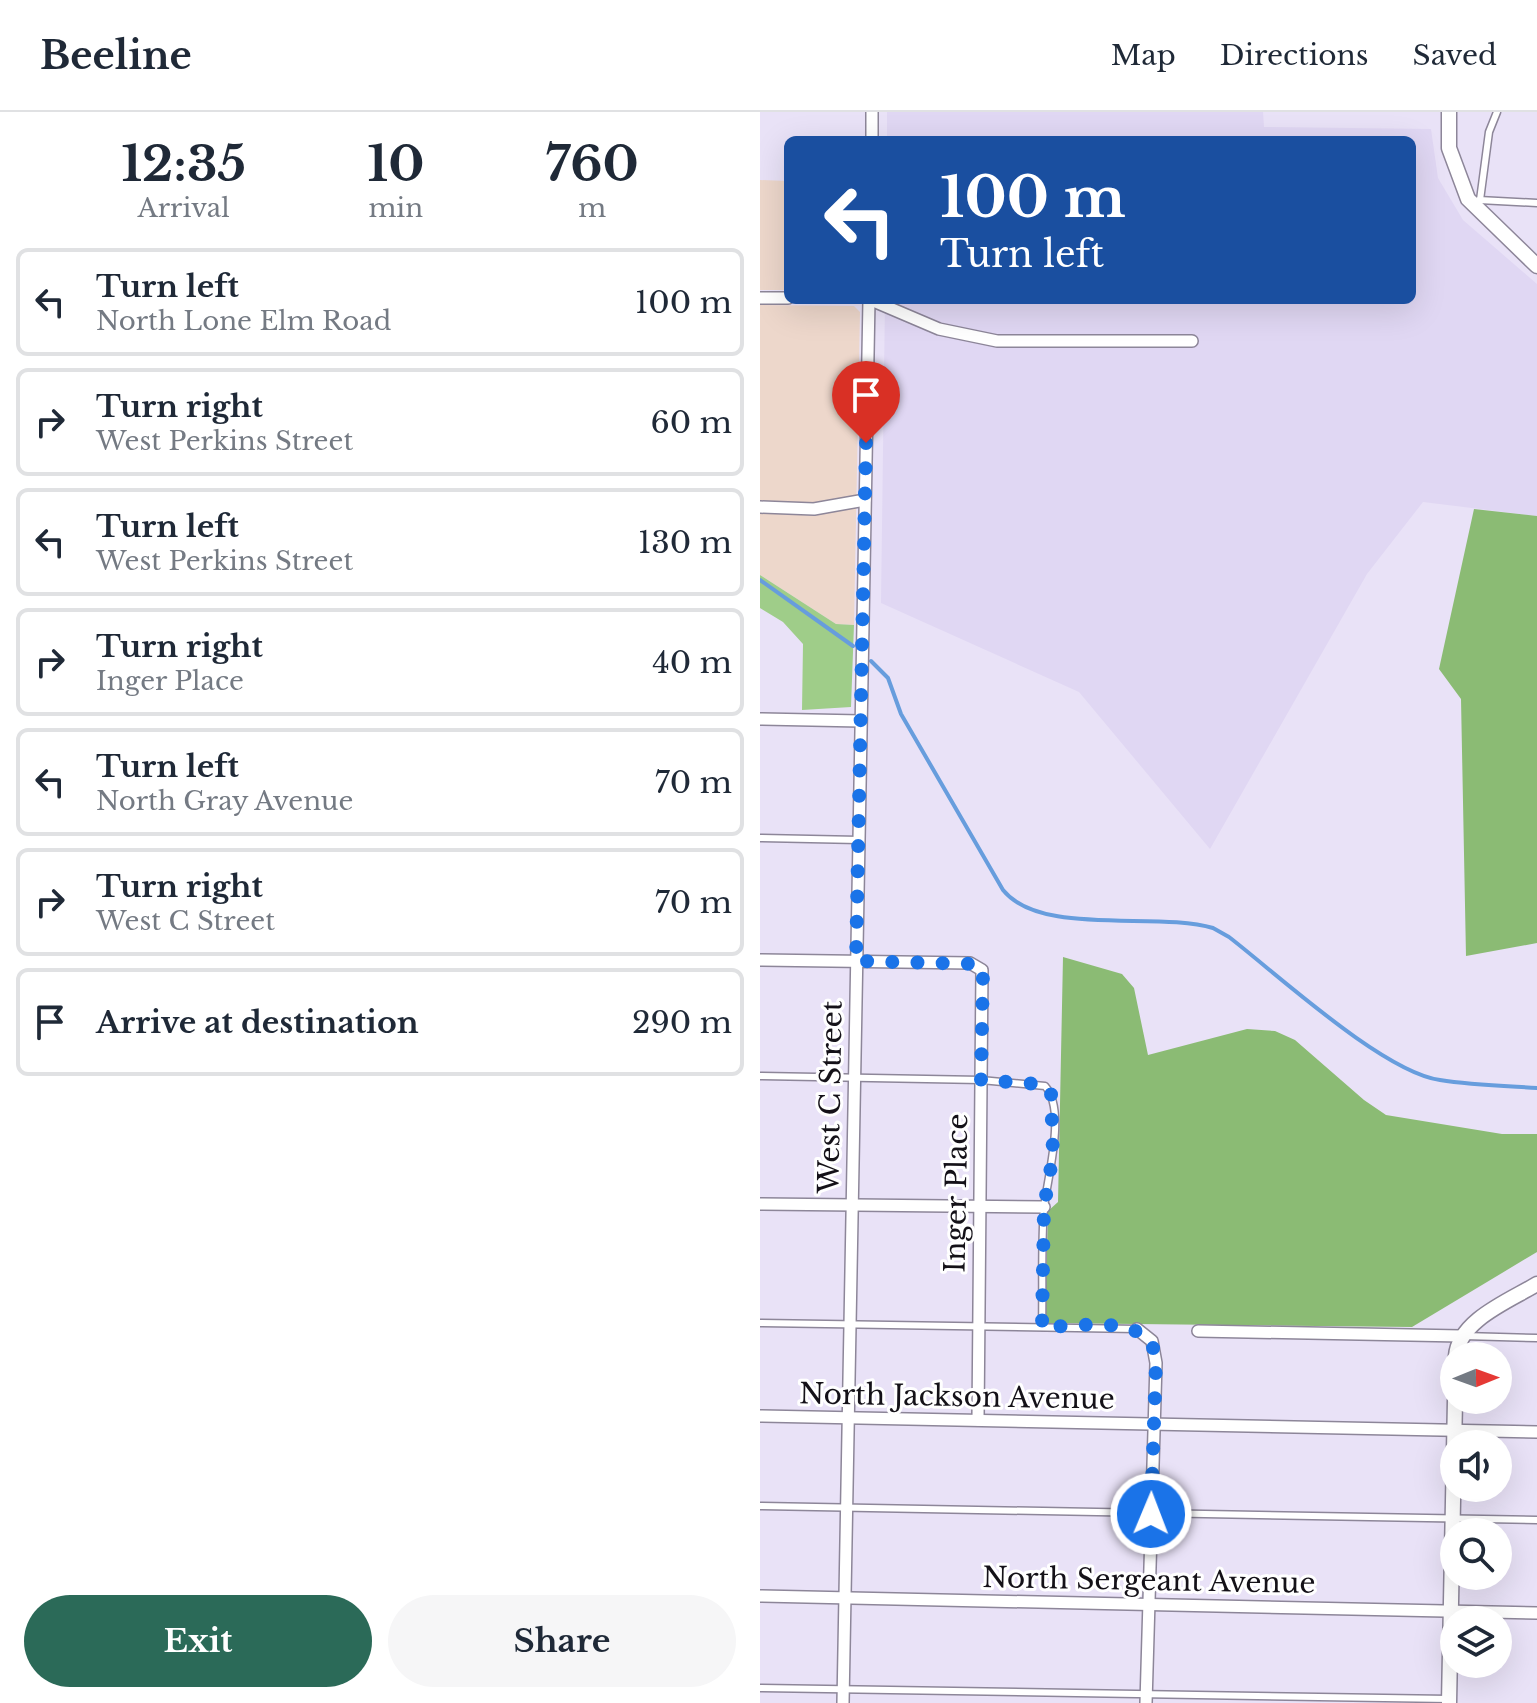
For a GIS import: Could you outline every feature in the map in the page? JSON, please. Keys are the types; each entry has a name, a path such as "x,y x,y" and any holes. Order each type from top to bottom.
{"street":[{"path":"872,112 872,136"},
{"path":"1449,112 1449,148 1474,200 1537,266"},
{"path":"760,298 784,298"},
{"name":"West C Street","path":"843,1703 870,304"},
{"path":"880,304 939,329 997,341 1192,341"},
{"path":"760,507 814,509 865,500"},
{"path":"760,719 861,721"},
{"path":"760,960 856,961"},
{"name":"Inger Place","path":"856,961 970,963 983,973 978,1420"},
{"path":"760,1204 1044,1207"},
{"path":"1460,1342 1461,1336 1476,1322 1537,1284"},
{"path":"1137,1329 1146,1334 1156,1349 1146,1699"},
{"path":"1198,1331 1461,1336"},
{"name":"North Jackson Avenue","path":"760,1416 1440,1431"},
{"name":"North Jackson Avenue","path":"1512,1432 1537,1432"},
{"path":"1451,1606 1453,1502"},
{"name":"North Sergeant Avenue","path":"760,1596 1440,1610"},
{"name":"North Sergeant Avenue","path":"1512,1612 1537,1613"},
{"path":"1449,1701 1450,1678"}],"lane":[{"path":"1497,112 1489,132 1474,200 1537,203"},
{"path":"760,838 859,840"},
{"path":"760,1076 981,1080 1039,1084 1051,1092 1053,1155 1044,1207 1042,1327"},
{"path":"760,1323 1137,1329"},
{"path":"1461,1336 1537,1338"},
{"path":"760,1506 1537,1520"},
{"path":"760,1688 1146,1699 1449,1701"}],"shaded area":[{"path":"887,112 1263,112 1264,127 1431,129 1438,178 1463,220 1537,284 1537,516 1423,502 1367,574 1210,849 1079,692 881,603 885,304 1416,304 1416,136 887,136"},
{"path":"760,180 784,181 784,290 760,290"},
{"path":"760,305 854,306 860,312 854,625 836,624 760,575"}],"green space":[{"path":"1474,509 1537,516 1537,943 1466,956 1461,699 1439,669"},
{"path":"760,575 836,624 854,625 851,707 802,710 803,644 783,622 760,608"},
{"path":"1063,957 1122,974 1134,988 1148,1055 1247,1029 1275,1031 1295,1040 1364,1100 1386,1115 1502,1134 1537,1134 1537,1252 1412,1327 1045,1323 1048,1211 1058,1202"}],"waterway":[{"path":"760,580 853,646"},
{"path":"871,661 888,678 901,714 1003,890 1021,904 1044,913 1072,918 1190,923 1213,928 1229,937 1361,1041 1417,1073 1452,1082 1537,1088"}],"route":[{"path":"866,443 856,961 976,964 983,973 981,1080 1039,1084 1051,1092 1053,1155 1044,1207 1042,1327 1123,1327 1137,1329 1152,1341 1156,1349 1156,1363 1151,1514"}]}
